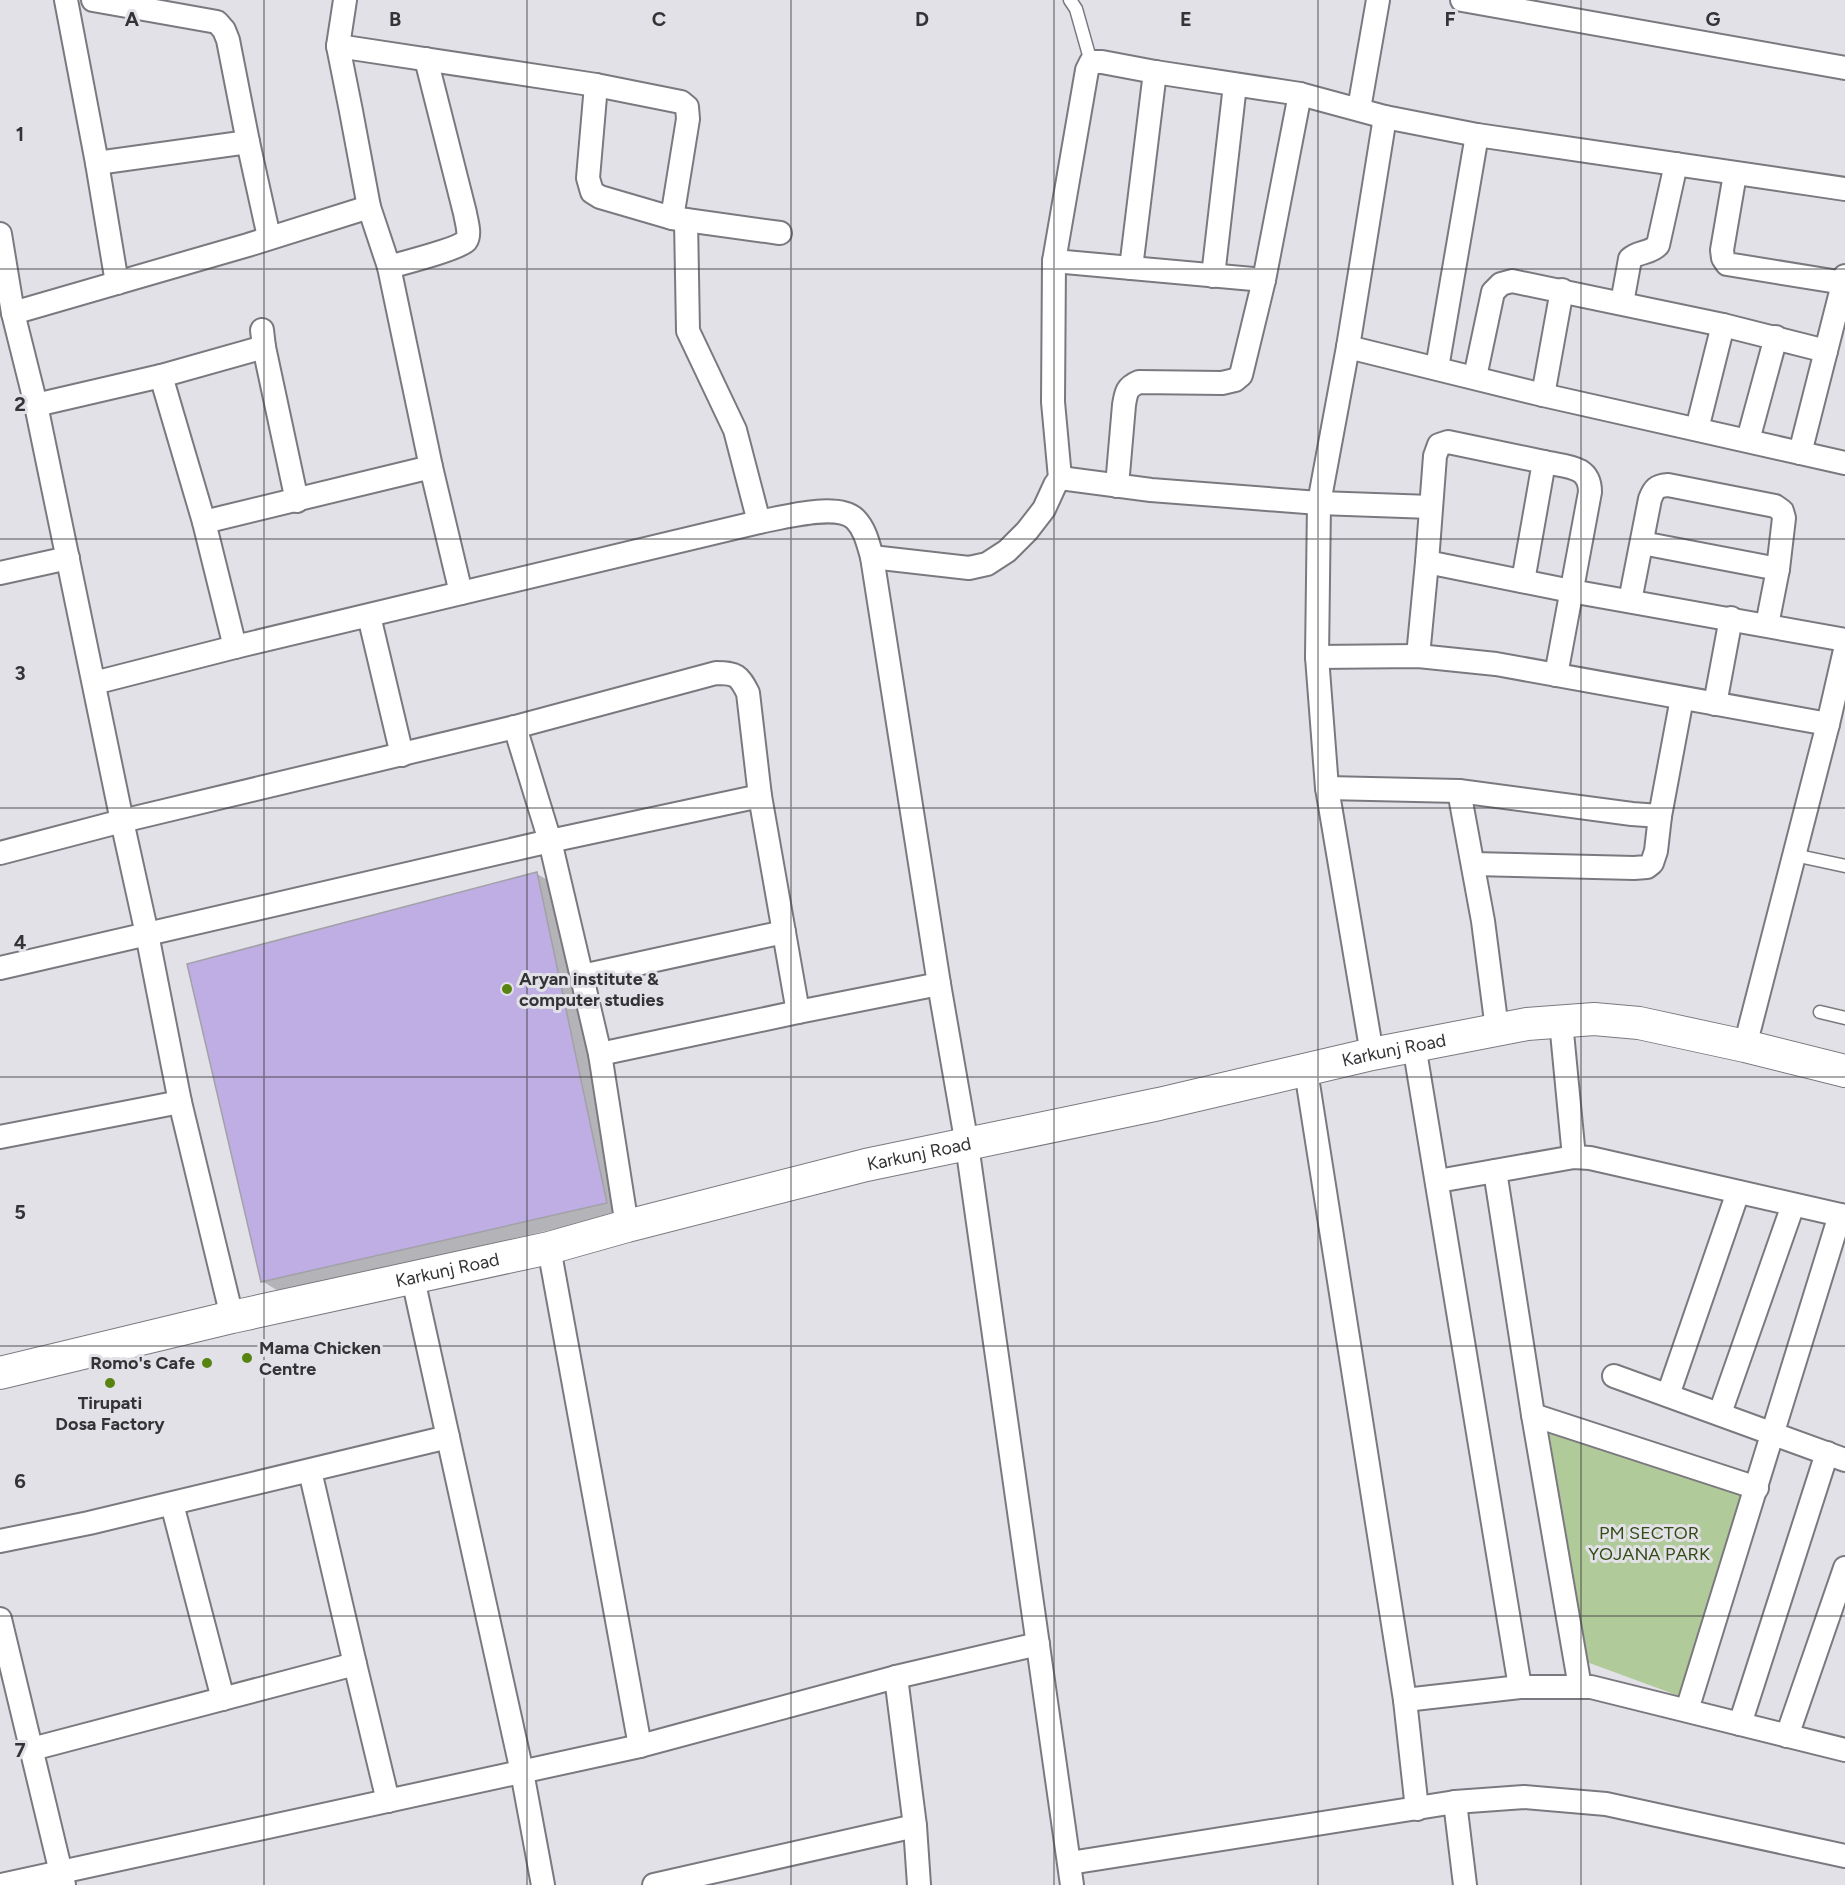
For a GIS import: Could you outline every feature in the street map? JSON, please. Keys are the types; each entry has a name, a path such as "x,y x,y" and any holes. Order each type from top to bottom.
{"street":[{"path":"66,0 117,283"},
{"path":"93,0 217,22 224,30 269,237"},
{"path":"345,0 339,46 369,207 389,267 460,593"},
{"path":"1359,109 1378,0"},
{"path":"1462,0 1542,8 1845,68"},
{"path":"339,46 596,85 670,99 681,102 687,107 688,119 679,219 688,331 735,430 759,522"},
{"path":"389,267 450,248 465,242 468,238 465,213 426,60"},
{"path":"872,556 969,568 987,564 1007,551 1028,531 1044,509 1060,478 1053,402 1054,261 1087,70 1091,62 1300,94 1385,117 1477,135 1845,189"},
{"path":"1131,268 1155,72"},
{"path":"596,85 588,178 592,192 600,197 679,219 780,233"},
{"path":"1214,276 1235,85"},
{"path":"1117,486 1124,405 1126,392 1130,386 1139,382 1222,383 1235,380 1244,367 1264,280 1300,94"},
{"path":"1372,1053 1327,788 1317,657 1319,503 1348,347 1385,117"},
{"path":"1437,368 1477,135"},
{"path":"97,164 248,142"},
{"path":"1622,303 1630,259 1653,250 1658,245 1676,164"},
{"path":"1735,174 1722,250 1727,264 1844,279 1800,453"},
{"path":"13,313 369,207"},
{"path":"0,234 13,313 36,405 180,1102 232,1317"},
{"path":"1054,261 1264,280"},
{"path":"1475,377 1493,292 1502,284 1512,281 1723,325 1826,351"},
{"path":"1543,395 1562,290"},
{"path":"1697,429 1723,325"},
{"path":"36,405 161,376 263,338 297,501"},
{"path":"1748,440 1776,338"},
{"path":"1348,347 1543,395 1845,463"},
{"path":"161,376 204,522 235,647"},
{"path":"1418,656 1435,456 1439,445 1448,442 1577,469 1585,473 1590,480 1590,492 1556,675"},
{"path":"1523,581 1544,462"},
{"path":"204,522 431,467"},
{"path":"1060,478 1151,490 1319,503 1431,507"},
{"path":"1630,601 1654,489 1668,485 1774,506 1782,511 1784,518 1778,569 1767,625"},
{"path":"94,683 235,647 759,522 808,513 835,511 853,517 863,529 872,556 939,984 968,1145 1072,1885"},
{"path":"1642,543 1778,569"},
{"path":"0,573 68,558"},
{"path":"1427,562 1571,591 1845,640"},
{"path":"369,616 402,755"},
{"path":"1715,704 1731,618"},
{"path":"1746,1046 1845,650"},
{"path":"1317,657 1418,656 1496,664 1828,724"},
{"path":"0,853 122,821 515,727 716,674 732,674 742,680 748,693 760,796 798,1012"},
{"path":"1473,864 1647,867 1653,864 1682,698"},
{"path":"515,727 550,841 600,1054 627,1226"},
{"path":"1327,788 1460,791 1660,816"},
{"path":"1460,791 1483,921 1497,1029"},
{"path":"0,968 550,841 760,796"},
{"path":"582,976 784,933"},
{"path":"600,1054 939,984"},
{"name":"Karkunj Road","path":"0,1372 232,1317 549,1248 866,1165 1306,1071 1372,1053 1527,1024 1594,1020 1639,1023 1746,1046 1845,1071"},
{"path":"1561,1022 1574,1157"},
{"path":"1414,1045 1520,1687"},
{"path":"1306,1071 1404,1700 1418,1809"},
{"path":"0,1137 180,1102"},
{"path":"1438,1182 1574,1157 1590,1158 1843,1216 1687,1710"},
{"path":"1495,1171 1533,1415 1580,1687"},
{"path":"1668,1395 1738,1192"},
{"path":"1720,1413 1793,1205"},
{"path":"549,1248 640,1746"},
{"path":"413,1279 522,1772 543,1885"},
{"path":"1614,1376 1836,1457 1740,1724"},
{"path":"1533,1415 1757,1488"},
{"path":"0,1541 172,1504 448,1437"},
{"path":"310,1471 388,1801"},
{"path":"172,1504 223,1699"},
{"path":"1787,1737 1845,1568"},
{"path":"0,1619 62,1879"},
{"path":"2,1885 62,1879 388,1801 640,1746 896,1677 1038,1644"},
{"path":"32,1749 355,1664"},
{"path":"896,1677 915,1826 919,1885"},
{"path":"1404,1700 1520,1687 1591,1687 1845,1750"},
{"path":"1070,1863 1455,1802 1524,1797 1606,1804 1845,1856"},
{"path":"1455,1802 1465,1885"},
{"path":"661,1884 915,1826"}],"lane":[{"path":"1070,0 1076,9 1091,62"},
{"path":"1794,855 1845,866"},
{"path":"1820,1012 1845,1017"}],"green space":[{"name":"PM SECTOR YOJANA PARK","path":"1549,1430 1756,1487 1682,1697 1584,1661"}],"building":[{"name":"Aryan institute & computer studies","path":"537,872 607,1203 261,1282 187,964"}],"place":[{"name":"Aryan institute & computer studies","path":"507,989"},
{"name":"Mama Chicken Centre","path":"247,1358"},
{"name":"Romo's Cafe","path":"207,1363"},
{"name":"Tirupati Dosa Factory","path":"110,1383"}]}
